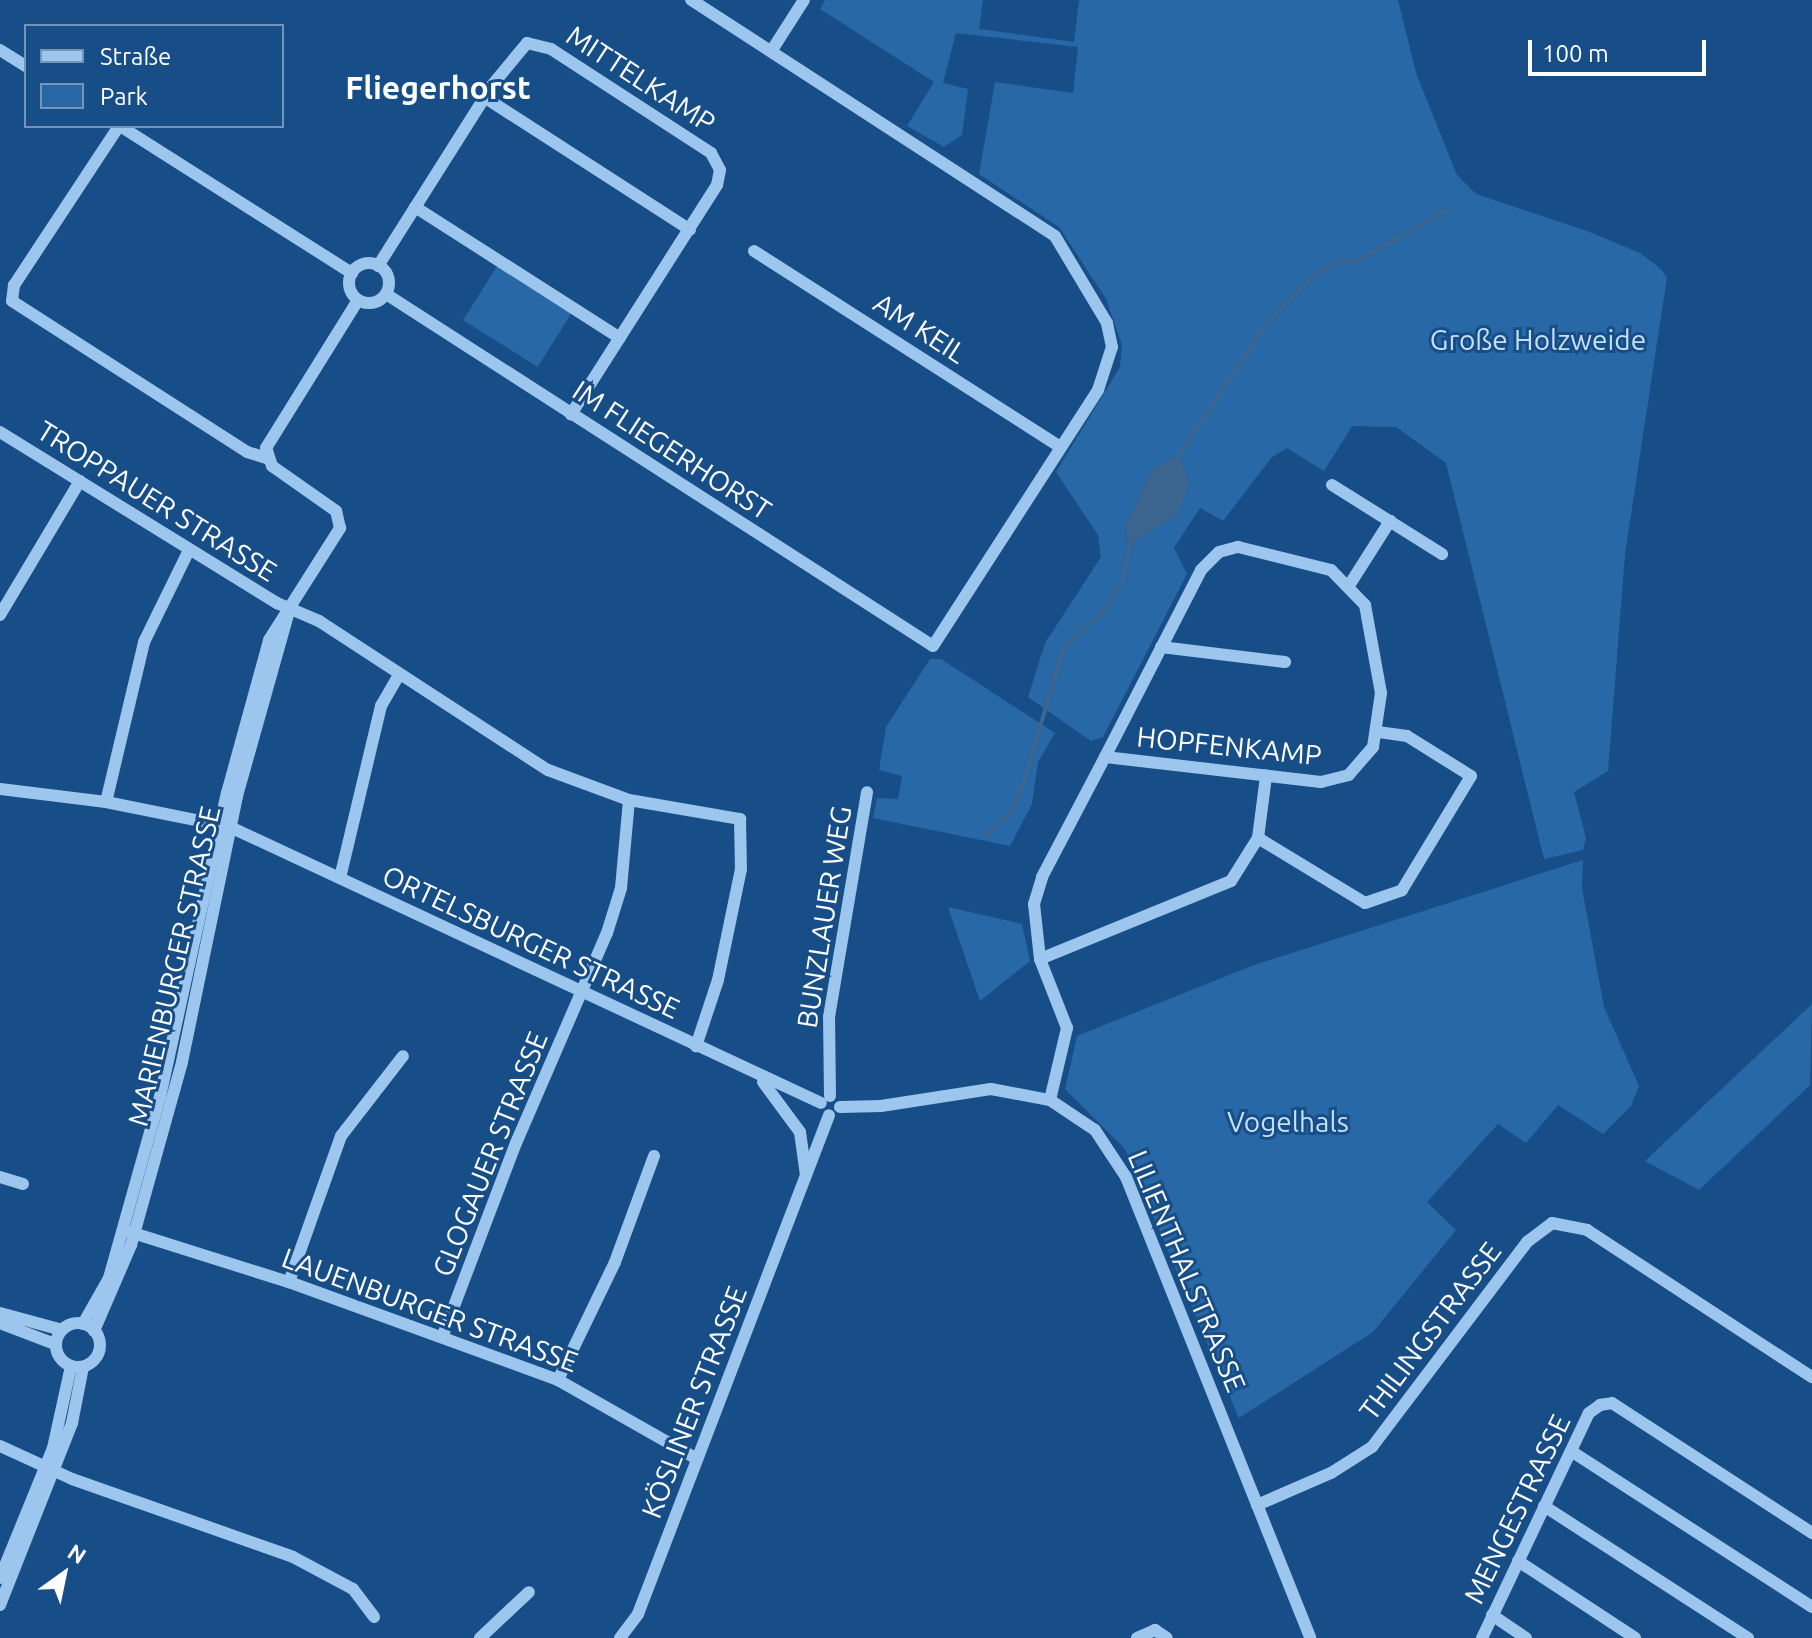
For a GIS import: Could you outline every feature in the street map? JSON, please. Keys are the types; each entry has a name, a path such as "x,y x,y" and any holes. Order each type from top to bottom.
{"street":[{"path":"691,0 1055,236 1099,303 1112,347 1109,368 1060,447"},
{"path":"772,50 804,0"},
{"name":"MITTELKAMP","path":"378,266 484,97 520,47 536,43 551,49 711,153 720,178 571,414"},
{"path":"0,50 24,65"},
{"path":"484,97 690,230"},
{"path":"12,301 14,285 119,128"},
{"path":"123,128 352,273"},
{"path":"415,207 620,338"},
{"name":"AM KEIL","path":"754,251 1060,447"},
{"path":"361,265 378,266 388,278 386,294 372,303 358,300 349,289 352,273 361,265"},
{"path":"0,294 247,452 267,458 266,448 278,422 358,300"},
{"name":"IM FLIEGERHORST","path":"386,294 933,646 1060,447"},
{"name":"TROPPAUER STRASSE","path":"0,432 189,550 290,608 319,621 548,770 629,800 740,819 741,869 718,980 696,1046"},
{"name":"MARIENBURGER STRASSE","path":"2,1597 50,1467 77,1366 99,1349 89,1328 129,1232 182,1062 225,826 269,640 338,536 341,520 329,505 272,466 267,458"},
{"path":"0,615 80,481"},
{"path":"1332,485 1442,554"},
{"path":"1350,584 1390,521"},
{"name":"HOPFENKAMP","path":"1228,548 1250,548 1318,565 1350,584 1365,605 1379,660 1377,732 1363,764 1340,779 1266,776 1105,757 1201,570 1228,548"},
{"path":"106,802 144,642 189,550"},
{"path":"1161,647 1285,662"},
{"path":"340,878 381,706 399,675"},
{"path":"1258,838 1365,903 1402,890 1471,776 1407,736 1377,732"},
{"path":"1050,1100 1068,1036 1040,959 1033,921 1038,890 1105,757"},
{"path":"1040,959 1231,881 1258,838 1266,776"},
{"name":"ORTELSBURGER STRASSE","path":"0,789 106,802 225,826 581,990 759,1077 826,1100"},
{"name":"BUNZLAUER WEG","path":"826,1100 829,1017 867,792"},
{"name":"GLOGAUER STRASSE","path":"443,1335 621,888 629,800"},
{"path":"289,1282 341,1136 403,1056"},
{"name":"KÖSLINER STRASSE","path":"759,1077 800,1132 807,1180"},
{"name":"LILIENTHALSTRASSE","path":"834,1111 991,1089 1050,1100 1095,1130 1126,1177 1310,1638"},
{"path":"826,1100 834,1111"},
{"name":"KÖSLINER STRASSE","path":"620,1638 638,1614 834,1111"},
{"path":"558,1380 615,1262 654,1156"},
{"path":"0,1177 23,1184"},
{"name":"THILINGSTRASSE","path":"1257,1505 1331,1473 1372,1447 1527,1242 1552,1223 1587,1230 1812,1377"},
{"name":"LAUENBURGER STRASSE","path":"129,1232 443,1335 558,1380 697,1459"},
{"path":"0,1313 62,1330 89,1328"},
{"path":"0,1323 55,1344"},
{"path":"62,1330 55,1344 59,1357 77,1366"},
{"name":"MENGESTRASSE","path":"1482,1638 1589,1413 1600,1405 1612,1403 1812,1533"},
{"path":"0,1446 293,1557 353,1589 374,1617"},
{"path":"1571,1451 1812,1607"},
{"name":"MARIENBURGER STRASSE","path":"0,1578 50,1467"},
{"path":"1544,1506 1748,1638"},
{"path":"1518,1561 1635,1638"},
{"path":"480,1638 529,1592"},
{"path":"1492,1615 1526,1638"},
{"path":"1137,1638 1155,1630 1167,1638"}],"green space":[{"name":"Große Holzweide","path":"825,0 983,0 979,29 1074,42 1079,0 1398,0 1416,73 1457,175 1476,194 1587,231 1640,253 1660,268 1667,277 1625,554 1608,771 1574,792 1586,838 1583,850 1544,859 1446,463 1396,427 1352,426 1324,471 1287,448 1271,458 1223,521 1200,508 1174,548 1187,574 1103,737 1091,741 1028,697 1045,643 1101,557 1098,535 1056,472 1120,367 1122,345 1106,299 1059,227 979,174 995,82 1073,93 1078,47 956,33 943,83 968,89 962,135 944,147 907,126 934,82 820,9","holes":["1152,470 1177,514 1127,547 1126,524"]},
{"path":"497,266 572,313 538,367 463,320"},
{"path":"930,659 941,659 1055,733 1038,762 1032,804 1010,846 873,818 877,798 898,799 902,776 879,770 886,727"},
{"name":"Vogelhals","path":"1583,860 1582,888 1604,1007 1639,1086 1631,1106 1603,1134 1558,1105 1526,1143 1498,1124 1427,1202 1456,1230 1373,1332 1239,1418 1125,1149 1065,1089 1077,1036 1254,965"},
{"path":"948,907 1022,924 1030,961 980,1001"},
{"path":"1812,1004 1810,1085 1699,1190 1645,1161"}],"shaded area":[{"path":"1172,457 1181,461 1189,486 1177,515 1127,547 1126,524 1152,470"}],"waterway":[{"path":"1175,462 1267,323 1312,277 1340,261 1359,260 1449,209"},
{"path":"985,835 1010,813 1024,782 1063,649 1105,609 1122,582 1130,543"}],"district":[{"name":"Fliegerhorst","path":"438,87"}]}
